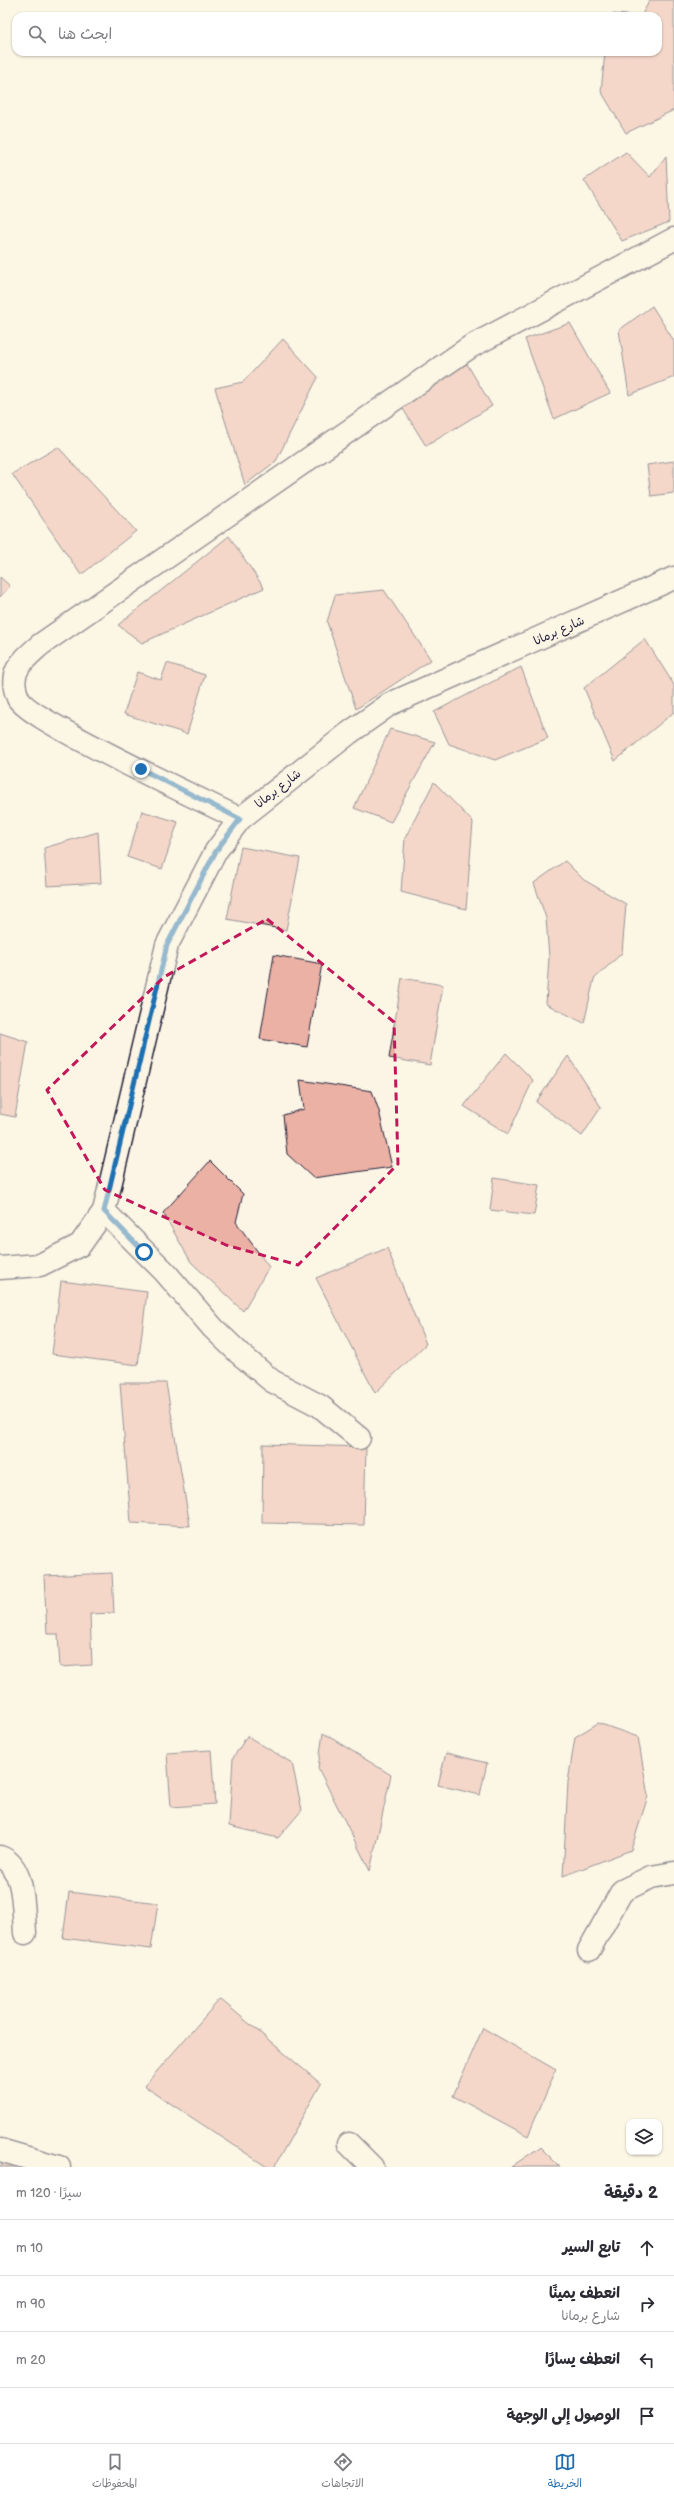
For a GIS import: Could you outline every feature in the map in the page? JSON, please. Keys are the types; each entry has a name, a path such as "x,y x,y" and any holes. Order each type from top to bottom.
{"street":[{"path":"240,819 84,741 31,711 19,700 14,682 18,664 40,644 470,347 674,239"},
{"name":"شارع برمانا","path":"0,1268 40,1265 80,1245 104,1211 167,945 216,851 240,819 349,733 390,704 674,578"},
{"path":"104,1211 165,1272 213,1328 240,1354 272,1381 320,1406 359,1438"},
{"path":"0,1857 15,1869 21,1887 25,1933"},
{"path":"589,1950 622,1891 651,1877 674,1874"},
{"path":"349,2144 372,2167"},
{"path":"0,2150 59,2167"}],"highlighted area":[{"path":"267,919 394,1022 398,1164 298,1265 226,1245 105,1190 47,1090 164,977"}],"building":[{"path":"650,0 674,0 674,110 626,133 601,91 605,56 662,56 662,12 643,12"},
{"path":"626,152 650,177 666,156 669,222 622,241 584,180"},
{"path":"652,306 674,341 674,377 629,395 619,330"},
{"path":"570,323 610,393 554,419 525,339"},
{"path":"283,339 318,377 276,461 245,485 215,388 243,382"},
{"path":"467,364 492,406 426,446 400,404"},
{"path":"58,447 136,531 81,575 12,474"},
{"path":"674,461 674,493 651,496 647,465"},
{"path":"229,536 264,588 142,643 118,625"},
{"path":"0,577 10,586 0,597"},
{"path":"384,590 431,660 356,709 327,622 335,595"},
{"path":"645,639 674,685 674,712 615,761 584,688"},
{"path":"167,663 205,675 187,734 124,714 137,672 161,680"},
{"path":"521,667 548,738 495,760 449,744 434,712"},
{"path":"390,729 435,742 391,822 354,808"},
{"path":"434,782 473,822 466,909 401,892 405,838"},
{"path":"142,811 178,822 162,869 127,857"},
{"path":"98,832 101,883 47,886 44,848"},
{"path":"241,847 300,858 286,930 227,919"},
{"path":"565,861 584,880 626,904 622,953 594,979 584,1023 546,1004 549,957 546,918 534,883"},
{"path":"274,955 322,964 307,1047 260,1039"},
{"path":"402,978 443,985 430,1065 389,1058"},
{"path":"0,1033 28,1042 15,1117 0,1114"},
{"path":"506,1053 533,1080 508,1134 464,1106"},
{"path":"568,1056 601,1107 582,1136 536,1102"},
{"path":"300,1080 372,1091 379,1111 392,1167 313,1178 287,1154 283,1115 304,1109"},
{"path":"210,1161 243,1194 236,1222 269,1267 243,1311 191,1262 163,1213"},
{"path":"494,1178 539,1185 534,1215 490,1210"},
{"path":"387,1248 426,1344 375,1393 316,1278"},
{"path":"61,1281 147,1292 138,1365 52,1354"},
{"path":"120,1383 166,1383 190,1526 131,1523"},
{"path":"263,1444 366,1447 364,1525 262,1523"},
{"path":"112,1573 114,1613 90,1614 92,1665 60,1667 58,1634 47,1634 44,1576"},
{"path":"598,1723 638,1737 648,1796 631,1850 563,1876 568,1782 575,1737"},
{"path":"323,1733 391,1775 370,1871 318,1768"},
{"path":"247,1736 292,1763 302,1810 278,1838 229,1826 233,1758"},
{"path":"211,1750 215,1804 171,1807 167,1753"},
{"path":"446,1753 487,1763 480,1795 438,1785"},
{"path":"69,1892 158,1903 151,1949 63,1938"},
{"path":"220,1999 321,2084 274,2167 267,2167 144,2086"},
{"path":"483,2028 556,2070 528,2136 453,2096"},
{"path":"540,2147 560,2167 511,2167"},
{"path":"6,2156 30,2167 0,2167"}],"route":[{"path":"141,769 240,819 216,851 167,945 104,1211 144,1252"}]}
